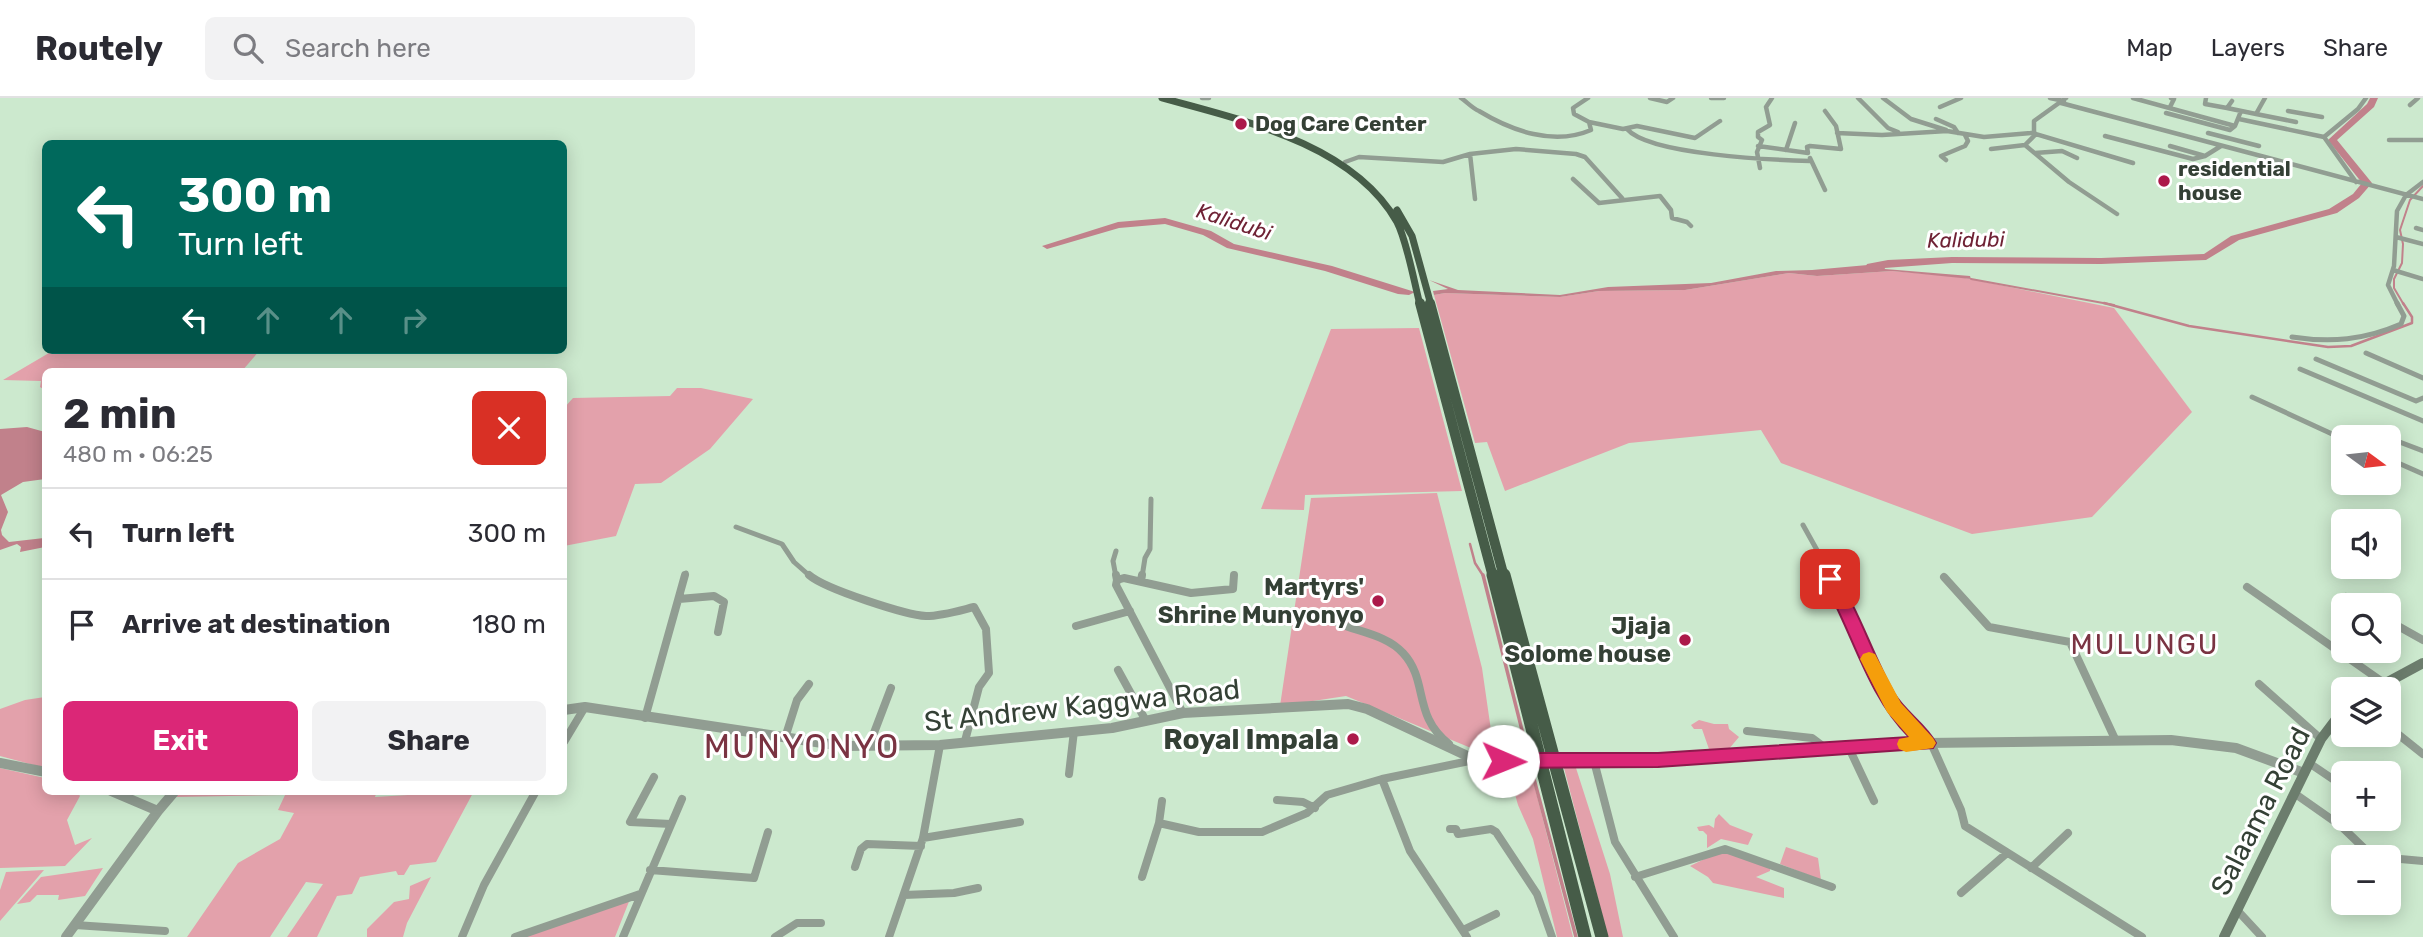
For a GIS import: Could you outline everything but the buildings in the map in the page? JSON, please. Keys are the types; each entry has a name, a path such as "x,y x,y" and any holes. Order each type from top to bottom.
{"highway":[{"path":"1162,98 1262,127 1326,156 1375,192 1408,237"},
{"path":"1174,98 1240,115 1283,130 1345,162 1391,202 1408,237 1602,937"},
{"path":"1464,444 1585,937"}],"main road":[{"path":"2396,677 2423,663"},
{"name":"Salaama Road","path":"2224,937 2321,739 2331,726"}],"street":[{"path":"1202,98 1209,98"},
{"path":"1461,98 1475,109 1537,135 1568,139 1580,137 1591,130 1589,122"},
{"path":"1588,98 1573,108 1574,114 1589,122 1627,129 1637,126 1695,138 1720,121"},
{"path":"1650,98 1667,102 1673,98"},
{"path":"1711,98 1724,98"},
{"path":"1760,168 1758,146 1762,140 1758,137 1758,132 1770,125 1766,107 1772,98"},
{"path":"1858,98 1888,128 1900,133"},
{"path":"1883,98 1911,119 1952,132 1983,137 2034,133 2133,163"},
{"path":"1940,107 1961,98"},
{"path":"2050,98 2421,199"},
{"path":"2133,98 2235,126"},
{"path":"2170,107 2174,99 2171,98"},
{"path":"2206,98 2205,104 2296,122"},
{"path":"2256,114 2264,98"},
{"path":"2324,137 2358,109 2366,98"},
{"path":"2410,105 2418,98"},
{"path":"2025,145 2034,133 2034,121 2064,101"},
{"path":"2228,108 2232,101"},
{"path":"2283,119 2289,110 2322,117"},
{"path":"1825,111 1836,126 1841,149 1807,147 1811,162 1825,190"},
{"path":"2166,113 2230,130 2235,126 2241,111"},
{"path":"1936,119 1954,127 1958,133"},
{"path":"2239,119 2324,137 2358,183"},
{"path":"1786,150 1795,123"},
{"path":"2198,140 2217,127"},
{"path":"1627,129 1672,148 1759,159 1811,162"},
{"path":"1837,133 1952,132"},
{"path":"2208,133 2259,146"},
{"path":"1946,160 1941,156 1965,146 1968,141 1965,135"},
{"path":"2105,136 2188,159 2205,156 2221,146"},
{"path":"2389,140 2423,140"},
{"path":"1991,149 2025,145 2069,182 2117,214"},
{"path":"1758,146 1808,153"},
{"path":"2170,146 2205,156"},
{"path":"1345,162 1359,158 1391,157 1443,162 1470,154 1516,149 1576,154 1585,157 1622,198"},
{"path":"2035,153 2062,151 2077,158"},
{"path":"1470,154 1475,199"},
{"path":"1573,179 1599,203 1622,198 1660,196 1671,210 1672,218 1691,226"},
{"path":"2292,337 2323,343 2344,342 2380,333 2401,324 2404,316 2388,285 2394,270 2398,238 2395,218 2408,195 2423,182"},
{"path":"2416,228 2423,230"},
{"path":"2398,238 2423,244"},
{"path":"2394,270 2423,279"},
{"path":"2367,353 2423,378"},
{"path":"2316,359 2416,401 2423,398"},
{"path":"2300,369 2423,421"},
{"path":"2252,397 2331,433"},
{"path":"2401,443 2423,452"},
{"path":"2401,464 2423,474"},
{"path":"1141,581 1145,558 1150,549 1152,499"},
{"path":"1803,525 1842,596 1886,695 1907,725 1929,743 1961,810 1965,826 2142,937"},
{"path":"736,527 782,544 794,562 816,581 843,593 924,616 947,614 974,607 982,615 985,628 989,673 979,687 965,741"},
{"path":"1116,551 1113,561 1117,580 1115,584 1183,713"},
{"path":"645,718 687,573"},
{"path":"1117,580 1124,578 1201,593 1233,589 1234,575"},
{"path":"1944,577 1989,627 2070,642 2115,739"},
{"path":"2247,587 2375,677"},
{"path":"679,599 714,596 724,602 718,632"},
{"path":"1076,625 1130,611"},
{"path":"1338,624 1395,646 1406,657 1418,684 1428,722 1434,732 1464,756"},
{"path":"2401,628 2423,640"},
{"path":"1118,670 1146,720"},
{"path":"785,738 797,700 809,684"},
{"path":"2259,684 2321,739"},
{"path":"869,746 891,688"},
{"name":"St Andrew Kaggwa Road","path":"567,710 585,707 819,744 869,746 940,745 1074,731 1183,713 1349,704 1367,709 1476,760 1658,760 1929,743 2115,739 2188,741 2220,745 2307,768"},
{"path":"567,737 585,707"},
{"path":"1069,774 1074,731"},
{"path":"1747,731 1812,738 1828,750"},
{"path":"2401,737 2423,754"},
{"path":"889,937 922,842 940,745"},
{"path":"1849,748 1874,801"},
{"path":"1159,822 1199,832 1262,832 1315,808 1327,795 1382,779 1476,760"},
{"path":"1594,761 1615,842 1674,937"},
{"path":"0,763 42,771"},
{"path":"2307,768 2331,780"},
{"path":"654,777 630,822 671,824"},
{"path":"1382,779 1410,851 1465,933 1496,915"},
{"path":"2294,793 2341,826 2361,845"},
{"path":"121,795 159,811"},
{"path":"66,937 171,795"},
{"path":"463,937 484,885 534,795"},
{"path":"623,937 682,799"},
{"path":"1277,800 1303,802 1315,808"},
{"path":"1142,877 1159,822 1162,801"},
{"path":"855,867 861,849 867,844 922,842 1020,822"},
{"path":"1450,829 1456,829 1458,834 1491,829 1496,832 1540,897 1546,909 1552,937"},
{"path":"650,870 754,877 768,832"},
{"path":"2031,868 2068,833"},
{"path":"1635,877 1725,849 1832,887"},
{"path":"1961,893 2007,853"},
{"path":"2401,859 2423,862"},
{"path":"904,895 954,893 978,888"},
{"path":"516,937 640,894"},
{"path":"2237,910 2262,937"},
{"path":"775,937 797,923 821,923"},
{"path":"75,925 164,931"}],"shaded area":[{"path":"1890,263 1893,266 1884,266 1885,269 1970,276 1971,279 1892,271 1817,276 1789,273 1685,290 1599,291 1560,297 1445,293 1434,295 1433,291 1448,289 1429,280 1458,290 1560,295 1608,287 1711,283 1776,271"},
{"path":"1892,271 1960,277 2114,308 2192,412 2092,517 1972,534 1781,463 1761,430 1629,443 1505,491 1487,442 1475,443 1434,295 1445,293 1560,297 1599,291 1685,290 1789,273 1817,276"},
{"path":"1419,328 1462,491 1305,495 1304,510 1261,509 1331,329"},
{"path":"47,354 257,354 245,368 42,368 42,388 41,381 3,380"},
{"path":"677,388 701,388 753,399 710,449 661,483 635,484 616,536 567,545 567,405 573,398 670,396"},
{"path":"27,427 42,431 42,479 23,482 1,495 8,512 1,530 9,542 42,538 42,548 20,552 21,547 17,544 0,550 0,429"},
{"path":"1437,493 1482,668 1495,758 1346,696 1280,706 1311,498"},
{"path":"42,697 42,767 0,756 0,709"},
{"path":"1699,720 1728,724 1729,729 1739,737 1728,750 1710,752 1702,729 1694,729 1691,725"},
{"path":"0,768 42,777 42,795 79,795 67,820 75,845 92,838 65,866 0,868"},
{"path":"1564,768 1576,768 1610,874 1623,937 1608,937"},
{"path":"1508,769 1531,773 1573,937 1557,937 1533,839 1518,805"},
{"path":"177,795 285,795 176,797"},
{"path":"285,795 472,795 436,862 410,865 404,875 398,875 396,871 360,877 352,894 337,896 317,937 287,937 323,884 306,882 270,937 187,937 238,863 280,839 294,813 278,810"},
{"path":"1719,814 1730,825 1753,834 1748,845 1721,839 1707,848 1707,835 1697,827 1709,825 1714,828"},
{"path":"1786,847 1818,858 1821,880 1780,864"},
{"path":"1725,849 1770,864 1770,871 1756,877 1784,888 1784,898 1713,883 1690,866"},
{"path":"103,868 85,896 58,900 59,895 37,895 30,902 17,904 41,877"},
{"path":"44,870 0,921 0,890 6,872"},
{"path":"431,877 407,923 403,937 367,937 367,929 394,902 409,899 410,886"},
{"path":"630,899 615,937 522,937"}],"waterway":[{"name":"Kalidubi","path":"1871,266 1952,260 2101,261 2206,257 2235,238 2333,211 2356,196 2367,183 2332,140 2371,105 2374,98"},
{"path":"2404,305 2394,288 2394,279 2402,263 2403,244 2400,230 2410,200 2423,186"},
{"name":"Kalidubi","path":"1047,246 1118,225 1165,221 1207,233 1231,246 1328,268 1398,291 1409,292"},
{"path":"1971,279 2106,304"},
{"path":"2106,304 2189,326 2328,347 2351,346 2412,323 2412,317 2403,303"},
{"path":"2106,304 2114,305"},
{"path":"1470,544 1475,563 1483,576"},
{"path":"1483,576 1529,758"},
{"path":"1652,755 1666,755"},
{"path":"1530,764 1576,937"}],"slow traffic":[{"path":"1869,659 1894,708 1926,743 1906,744"}],"place":[{"name":"Dog Care Center","path":"1241,124"},
{"name":"residential house","path":"2164,181"},
{"name":"Martyrs' Shrine Munyonyo","path":"1378,601"},
{"name":"Jjaja Solome house","path":"1685,640"},
{"name":"Royal Impala","path":"1353,739"}],"district":[{"name":"MULUNGU","path":"2145,644"},
{"name":"MUNYONYO","path":"802,746"}],"route":[{"path":"1503,761 1658,760 1926,743 1902,718 1886,695 1842,596 1830,579"}]}
